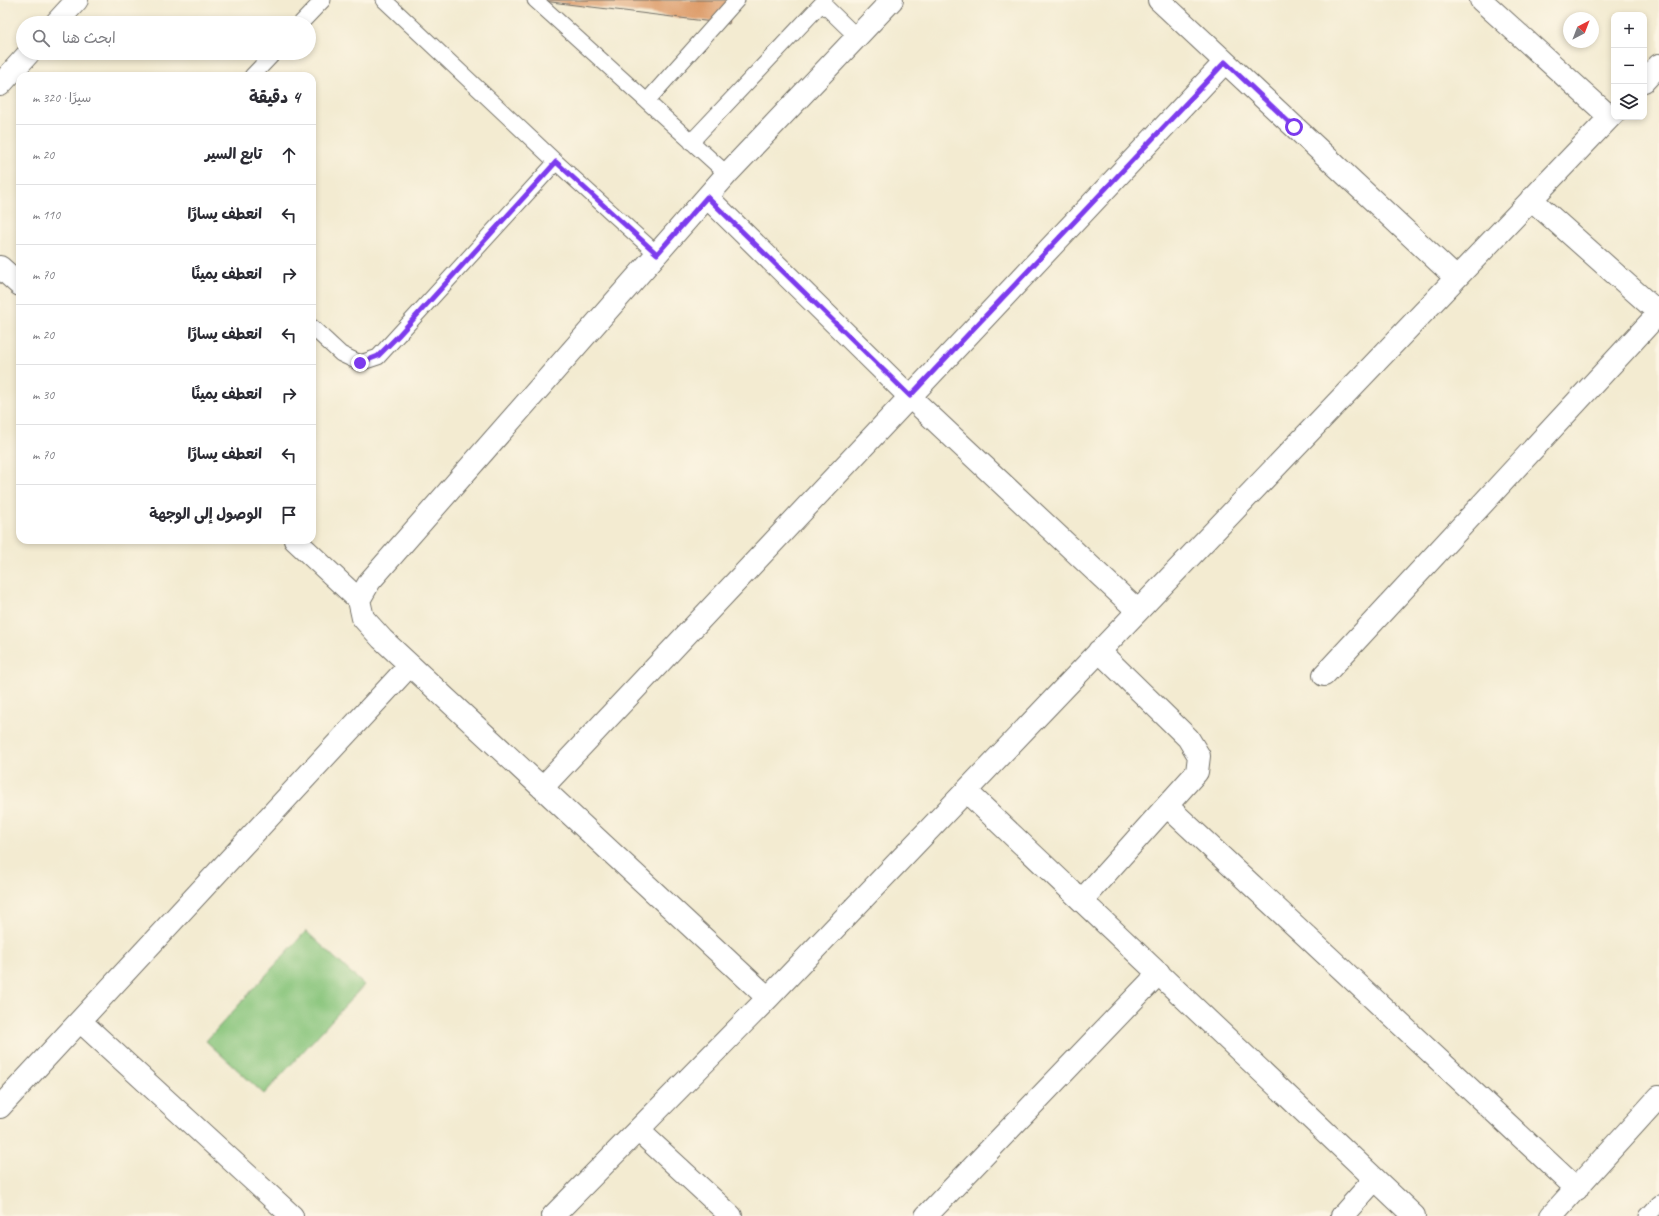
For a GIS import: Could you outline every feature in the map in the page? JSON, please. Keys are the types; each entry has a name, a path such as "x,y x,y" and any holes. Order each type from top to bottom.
{"street":[{"path":"62,16 77,0"},
{"path":"768,998 410,665 363,618 360,600 370,581 727,174 892,0"},
{"path":"1159,0 1456,278"},
{"path":"1481,0 1611,114"},
{"path":"0,84 22,60"},
{"path":"542,788 1225,62"},
{"path":"1647,78 1659,65"},
{"path":"553,1216 768,998 1611,116"},
{"path":"707,197 910,396 1138,611"},
{"path":"1324,675 1659,313 1531,199"},
{"path":"0,267 16,282"},
{"path":"299,544 360,600"},
{"path":"1082,900 1197,772 1200,756 1188,738 1099,651"},
{"path":"0,1107 410,665"},
{"path":"966,791 1414,1216"},
{"path":"1167,806 1577,1189"},
{"path":"926,1216 1159,974"},
{"path":"80,1021 292,1216"},
{"path":"1551,1216 1659,1097"},
{"path":"638,1130 731,1216"},
{"path":"1342,1216 1375,1179"}],"lane":[{"path":"308,16 323,0"},
{"path":"384,0 556,162 657,254"},
{"path":"535,0 727,174"},
{"path":"647,101 737,0"},
{"path":"692,142 824,2 857,37"},
{"path":"256,72 267,60"},
{"path":"316,331 341,354 360,363 378,356 556,162"},
{"path":"1647,1216 1659,1203"}],"green space":[{"path":"306,931 364,985 264,1094 206,1041"}],"building":[{"path":"535,0 732,0 729,24"}],"route":[{"path":"360,363 378,356 398,336 556,162 657,254 707,197 910,396 1225,62 1294,127"}]}
